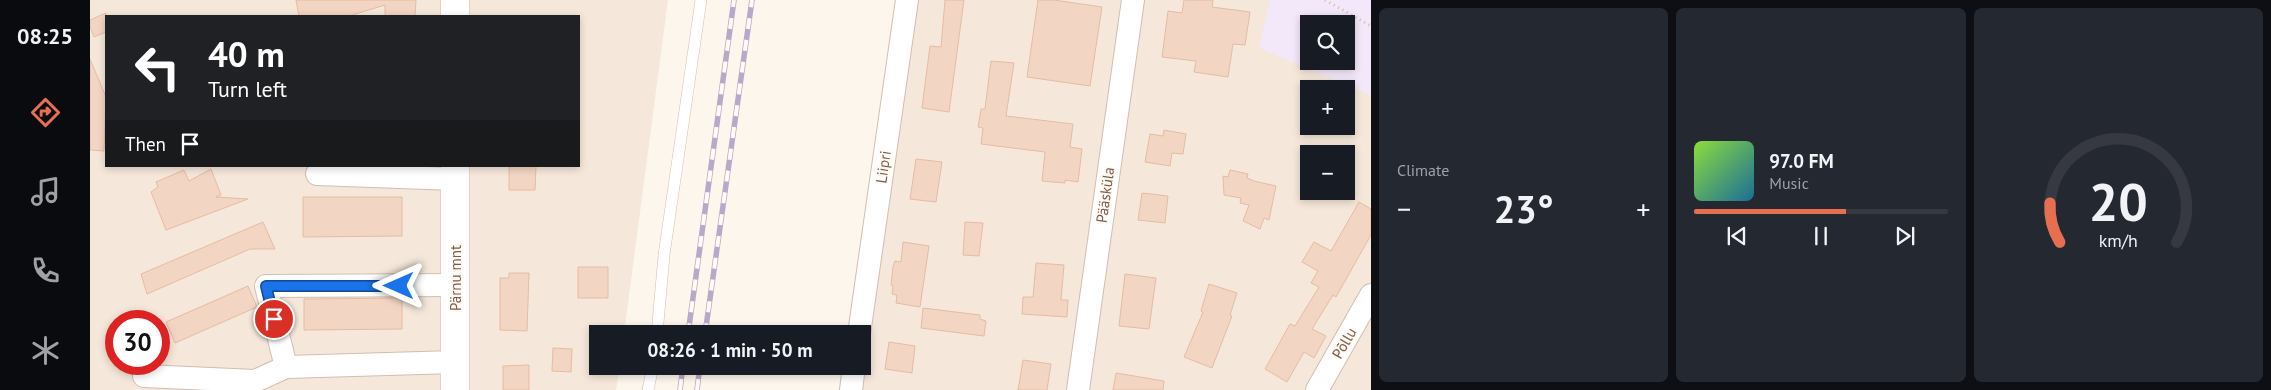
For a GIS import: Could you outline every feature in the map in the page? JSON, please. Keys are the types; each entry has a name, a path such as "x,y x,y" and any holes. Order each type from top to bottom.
{"main road":[{"path":"455,0 455,15"},
{"name":"Pärnu mnt","path":"455,173 455,390"}],"street":[{"name":"Liipri","path":"860,325 907,0"},
{"name":"Pääsküla","path":"1078,390 1132,0"},
{"path":"317,174 455,173"},
{"path":"286,367 266,286 454,285"},
{"name":"Põllu","path":"1316,390 1371,295"},
{"path":"144,376 255,381 286,367 455,362"},
{"path":"851,390 853,375"}],"lane":[{"path":"658,325 664,255 701,0"},
{"path":"648,390 651,375"}],"path":[{"path":"1326,0 1371,26"}],"shaded area":[{"path":"90,0 668,0 625,325 589,325 589,375 618,375 616,390 90,390"},
{"path":"907,0 1371,0 1371,390 851,390 858,375 871,375 871,325 863,325"},
{"path":"1270,0 1371,0 1371,95 1355,88 1355,80 1335,80 1311,70 1355,70 1355,15 1300,15 1300,65 1259,48"}],"building":[{"path":"296,0 416,0 415,15 385,15 385,5 352,15 299,15"},
{"path":"945,0 964,0 949,112 922,108 930,46 941,47"},
{"path":"1038,0 1054,0 1102,7 1090,86 1027,77"},
{"path":"1184,0 1213,0 1212,7 1250,12 1245,45 1233,44 1228,77 1194,72 1196,61 1162,57 1168,11 1182,13"},
{"path":"106,13 105,32 94,37 90,27 90,20"},
{"path":"90,59 105,95 105,124 104,151 90,150"},
{"path":"991,61 1014,63 1006,116 1073,124 1070,147 1082,149 1078,182 1065,180 1065,183 1042,181 1045,152 981,144 983,128 978,127 981,109 985,109"},
{"path":"1164,130 1186,134 1183,154 1172,153 1170,166 1145,162 1150,134 1163,136"},
{"path":"916,159 942,162 936,202 910,199"},
{"path":"509,167 536,167 535,190 509,190"},
{"path":"211,169 221,195 216,197 248,199 166,230 151,192 158,187 156,182 184,170 189,181"},
{"path":"1230,170 1248,174 1247,178 1254,181 1276,186 1269,220 1264,218 1260,229 1243,221 1249,205 1240,203 1241,198 1224,195 1223,176 1228,177"},
{"path":"1142,193 1168,196 1165,223 1138,220"},
{"path":"303,197 402,197 402,236 303,237"},
{"path":"1359,202 1371,209 1371,235 1336,297 1333,295 1312,329 1326,336 1314,358 1304,352 1287,382 1265,369 1290,324 1295,326 1319,287 1311,283 1318,271 1302,262 1314,242 1331,251"},
{"path":"263,222 275,249 250,249 147,294 141,274"},
{"path":"965,222 983,223 979,256 963,255"},
{"path":"903,242 929,246 920,307 896,303 897,295 892,294 893,267 895,261 901,262"},
{"path":"1036,263 1064,265 1061,300 1068,300 1067,317 1022,314 1023,297 1033,297"},
{"path":"578,267 608,267 608,298 578,298"},
{"path":"509,273 529,273 527,331 500,330 500,278 509,278"},
{"path":"1125,274 1156,278 1149,329 1119,326"},
{"path":"1209,284 1237,293 1230,315 1232,316 1212,368 1184,357 1203,312 1201,311"},
{"path":"248,286 257,307 175,343 170,331 170,320"},
{"path":"402,298 402,329 304,330 304,299"},
{"path":"923,308 980,315 980,319 986,321 984,336 921,328"},
{"path":"889,342 915,346 912,373 885,369"},
{"path":"553,348 572,349 571,372 552,371"},
{"path":"1023,360 1051,364 1047,390 1018,390"},
{"path":"529,365 529,390 503,390 503,366"},
{"path":"1116,373 1164,381 1163,390 1113,390"}],"railway":[{"path":"689,325 734,0"},
{"path":"706,325 752,0"},
{"path":"680,390 682,375"},
{"path":"697,390 699,375"}],"route":[{"path":"274,319 266,286 399,286"}]}
